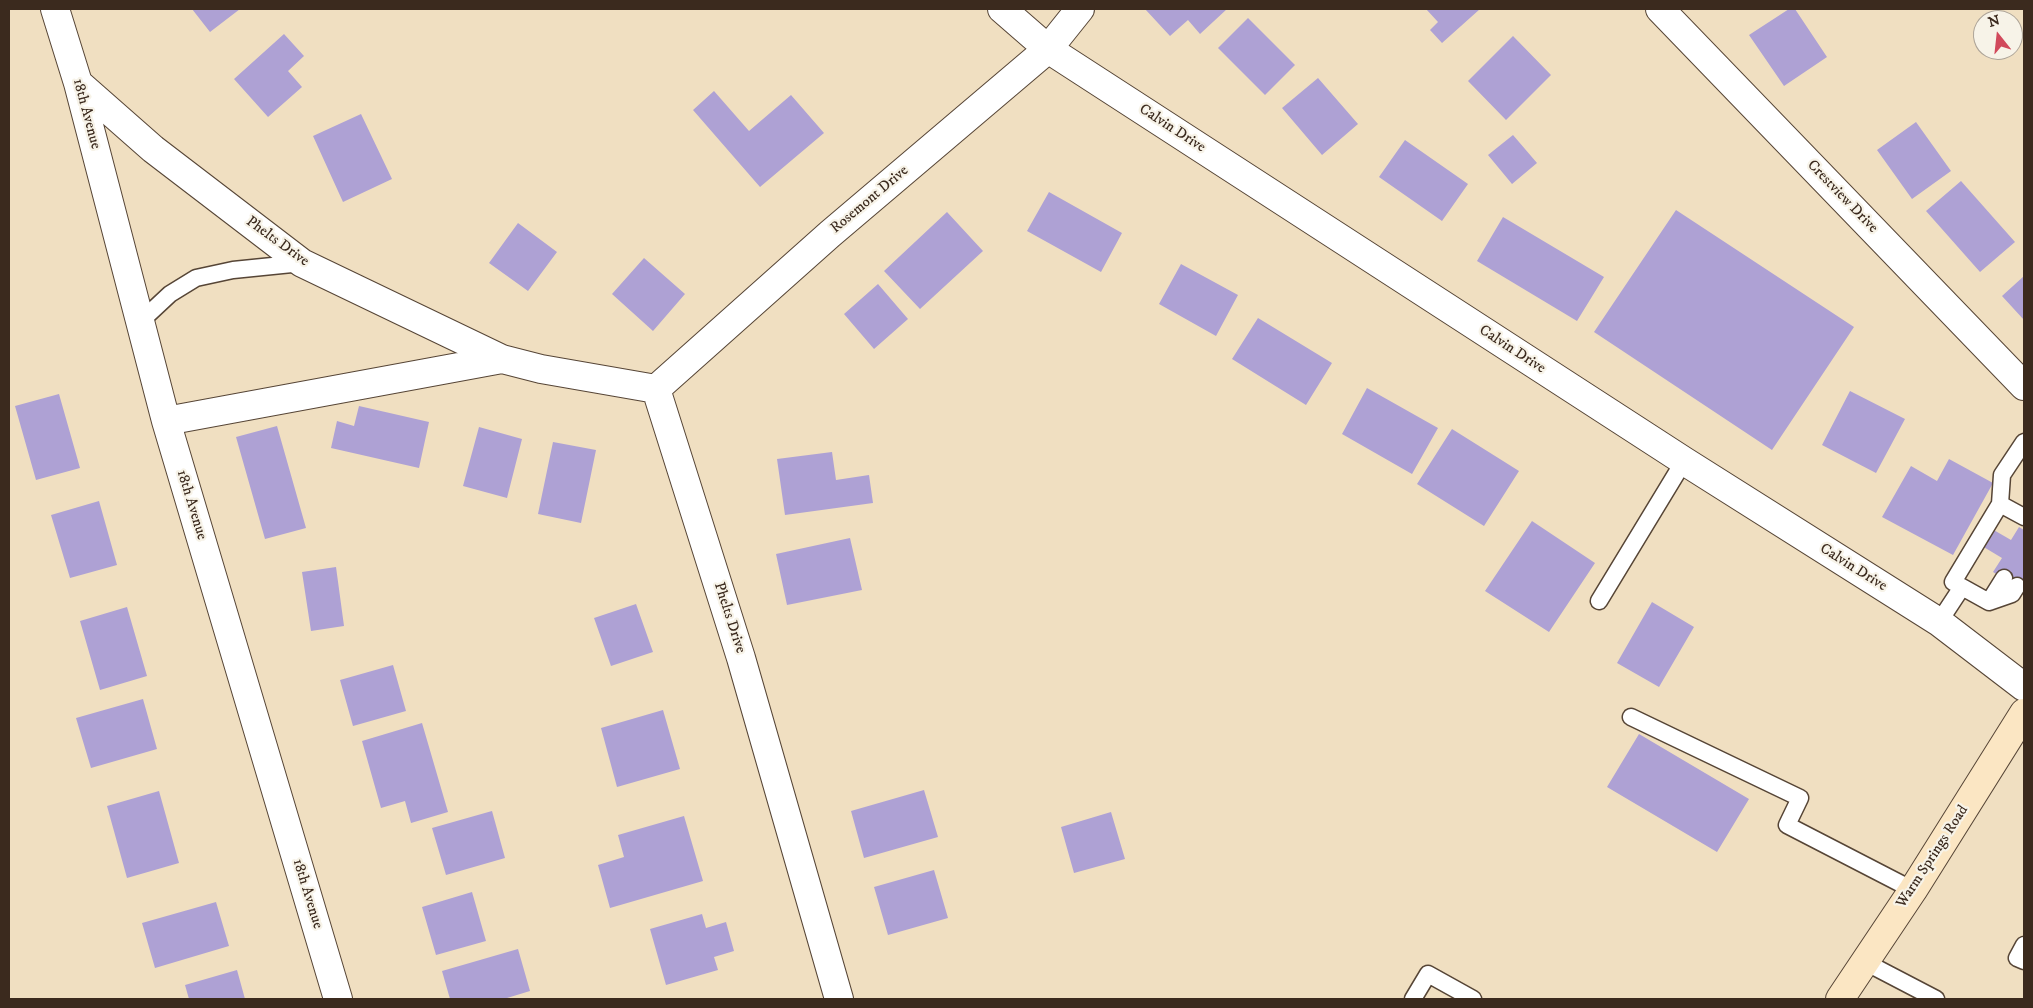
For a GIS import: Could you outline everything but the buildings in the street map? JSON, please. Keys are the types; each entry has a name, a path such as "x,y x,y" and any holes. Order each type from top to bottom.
{"main road":[{"name":"Warm Springs Road","path":"1840,999 1913,890 2024,713"}],"street":[{"name":"18th Avenue","path":"54,9 78,83 166,421 338,999"},
{"name":"Calvin Drive","path":"1002,9 1048,49 1684,461 1939,622 2024,687"},
{"name":"Rosemont Drive","path":"656,389 830,234 1048,49 1080,9"},
{"name":"Crestview Drive","path":"1660,9 2024,386"},
{"name":"Phelts Drive","path":"78,83 153,149 302,263 502,359 541,369 656,389 741,658 839,999"},
{"name":"Phelts Drive","path":"166,421 502,359"}],"lane":[{"path":"140,322 170,294 196,278 232,270 302,263"},
{"path":"2010,582 1989,602 1953,582 2000,504 2002,475 2024,442"},
{"path":"1599,601 1684,461"},
{"path":"2000,504 2024,517"},
{"path":"1939,622 1962,587"},
{"path":"1631,717 1800,798 1787,825 1913,890"},
{"path":"2024,945 2017,958 2024,962"},
{"path":"1865,962 1936,999"},
{"path":"1413,999 1428,974 1473,999"}]}
